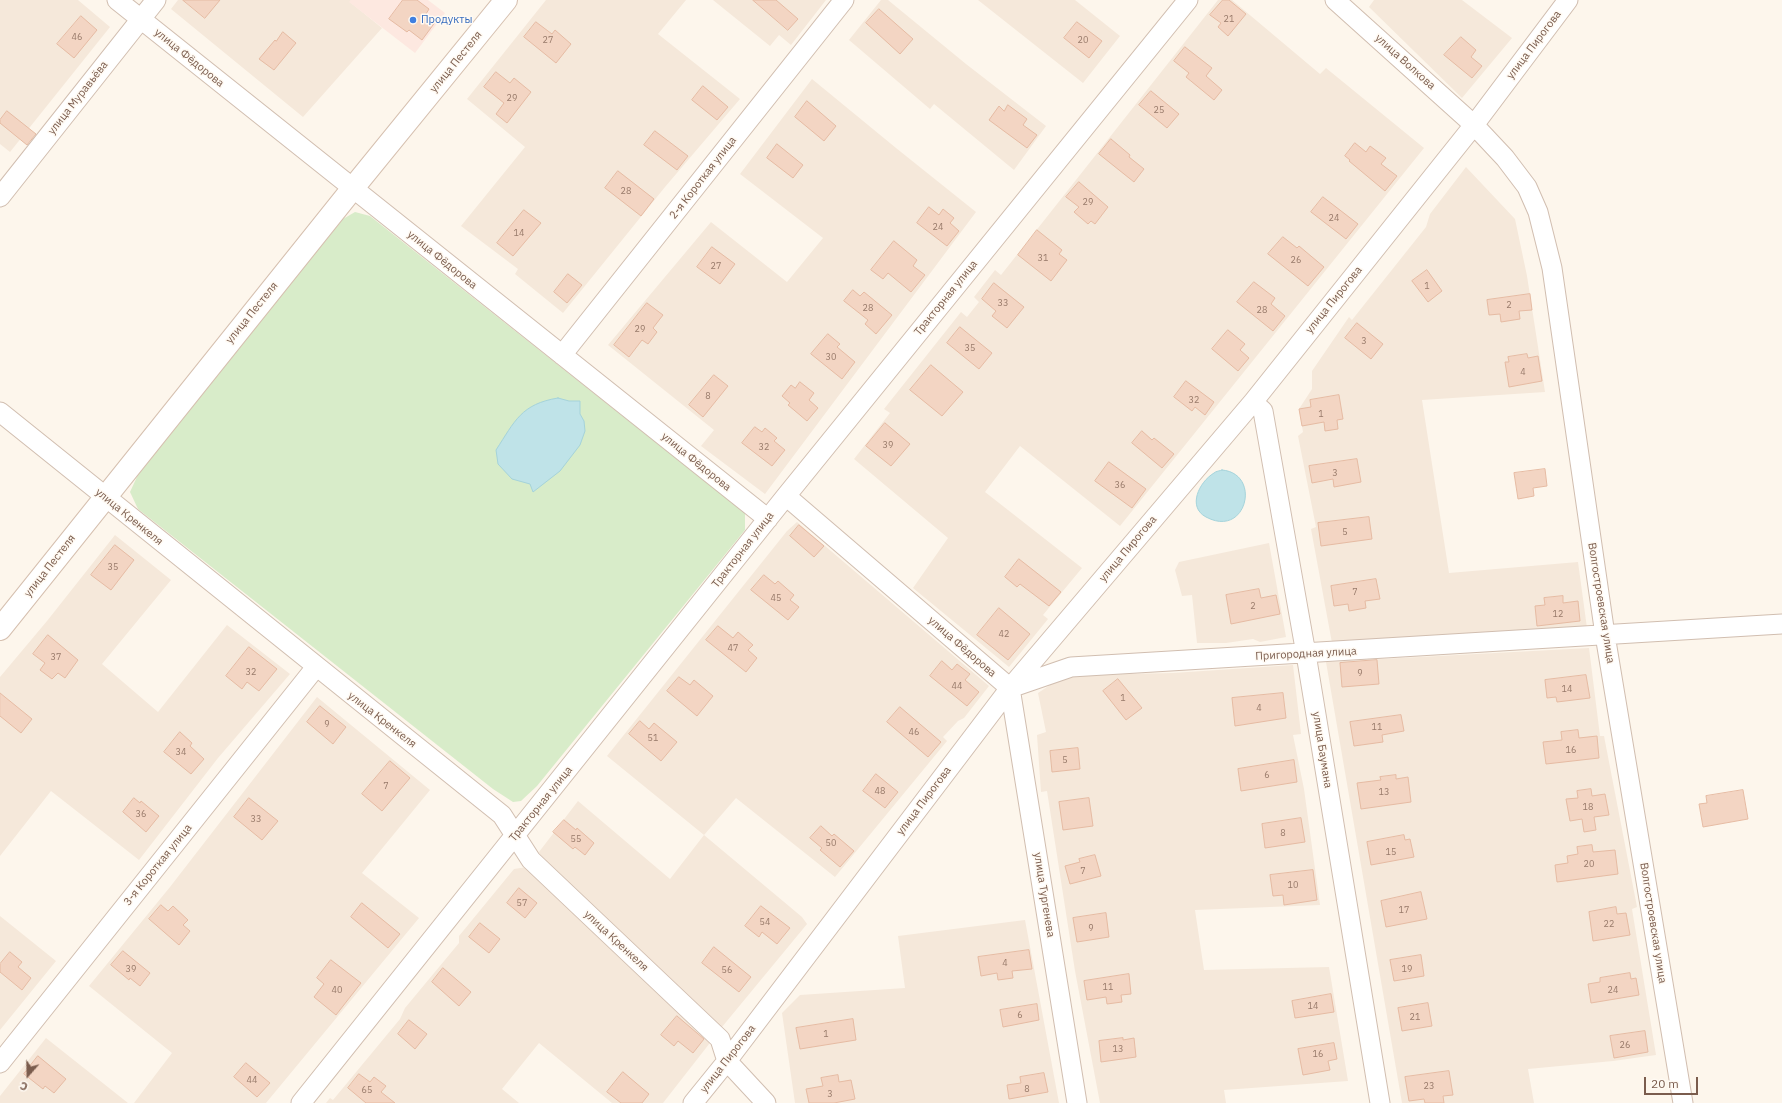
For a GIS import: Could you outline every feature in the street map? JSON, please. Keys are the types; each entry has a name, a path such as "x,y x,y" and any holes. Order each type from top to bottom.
{"street":[{"name":"улица Фёдорова","path":"117,0 768,519"},
{"name":"улица Муравьёва","path":"0,197 156,0"},
{"name":"улица Пестеля","path":"0,629 104,497 506,0"},
{"name":"2-я Короткая улица","path":"562,355 844,0"},
{"name":"Тракторная улица","path":"301,1103 516,836 786,496 1188,0"},
{"name":"улица Волкова","path":"1335,0 1474,125"},
{"name":"улица Пирогова","path":"693,1103 727,1062 1010,688 1253,402 1474,125 1568,0"},
{"name":"Волгостроевская улица","path":"1474,125 1505,158 1527,187 1538,212 1552,268 1605,635 1683,1103"},
{"name":"улица Баумана","path":"1253,402 1263,411 1306,654 1380,1103"},
{"name":"улица Кренкеля","path":"0,412 502,815 531,860 720,1039 727,1062"},
{"name":"улица Фёдорова","path":"786,496 1010,688"},
{"name":"Пригородная улица","path":"1010,688 1071,667 1306,654 1782,624"},
{"name":"3-я Короткая улица","path":"0,1064 316,667"},
{"name":"улица Тургенева","path":"1010,688 1077,1103"},
{"path":"727,1062 766,1103"}],"shaded area":[{"path":"0,0 78,0 110,27 10,152 0,144"},
{"path":"178,0 351,0 350,2 382,28 303,117 171,9"},
{"path":"351,0 428,0 445,13 415,53 349,2"},
{"path":"546,0 686,0 658,34 740,99 665,187 563,313 515,274 518,269 461,226 525,147 467,99"},
{"path":"713,0 826,0 791,45 779,35 770,46"},
{"path":"881,0 888,0 966,64 1046,126 1014,170 934,104 930,109 849,40"},
{"path":"978,0 1075,0 1120,36 1083,83"},
{"path":"1218,0 1232,0 1320,74 1326,68 1424,148 1120,526 1020,446 985,492 1082,568 1043,615 1048,619 1009,667 913,588 948,538 854,459 890,413 884,409 961,312 967,317 979,302 974,297 995,270 1001,275"},
{"path":"1374,0 1462,0 1512,38 1462,98 1369,7"},
{"path":"812,79 976,212 765,494 701,446 714,430 608,345 711,222 787,282 823,238 740,174"},
{"path":"1466,167 1515,219 1527,276 1545,392 1422,400 1449,573 1578,562 1587,628 1332,643 1311,529 1316,527 1298,436 1303,432 1299,409 1312,389 1312,371 1349,317 1352,320 1426,227 1430,214"},
{"path":"797,522 989,686 964,718 958,721 943,737 947,741 835,877 736,798 704,835 607,756 787,531"},
{"path":"115,535 171,580 102,664 158,712 227,625 290,674 218,758 139,860 51,791 0,856 0,677 47,621"},
{"path":"1269,543 1286,637 1260,642 1253,639 1226,643 1197,643 1192,595 1182,596 1175,570 1179,562"},
{"path":"1589,648 1600,736 1604,736 1637,907 1632,909 1656,1055 1613,1061 1528,1069 1534,1103 1402,1103 1326,662"},
{"path":"1293,665 1301,734 1293,735 1304,789 1320,905 1195,910 1204,970 1329,967 1348,1081 1224,1090 1226,1103 1100,1103 1075,971 1047,791 1041,792 1037,735 1046,732 1038,693 1059,679 1077,675 1173,673"},
{"path":"317,697 430,790 362,873 419,918 266,1103 134,1103 172,1053 89,986 170,887"},
{"path":"578,801 670,879 704,835 802,917 807,924 722,1027 685,996 626,937 542,859 539,852"},
{"path":"527,867 713,1039 663,1103 612,1103 539,1043 502,1089 519,1103 326,1103 330,1098 333,1100 400,1019 405,1008 459,943 459,936 514,869"},
{"path":"0,916 56,961 0,1030"},
{"path":"1025,920 1059,1103 795,1103 782,1013 800,995 905,988 898,936"},
{"path":"46,1038 128,1103 0,1103 0,1096"}],"green space":[{"path":"355,212 370,216 745,513 745,530 537,786 521,801 513,802 493,789 138,509 130,492 142,466 343,219"}],"water":[{"path":"558,398 569,401 580,401 580,414 584,421 585,431 580,445 560,471 533,492 530,484 512,479 498,464 496,450 514,422 527,409 545,401"},
{"path":"1222,470 1234,474 1242,482 1245,492 1244,503 1240,513 1231,519 1220,521 1206,517 1200,513 1196,501 1197,495 1204,482 1215,472"}],"building":[{"path":"183,0 220,0 205,18"},
{"name":"Продукты","path":"403,0 417,0 429,9 426,14 436,21 422,40 409,30 407,32 389,19"},
{"path":"753,0 776,0 798,19 788,30"},
{"path":"1223,0 1229,0 1246,14 1228,36 1218,27 1221,23 1210,15"},
{"path":"879,9 913,39 900,54 866,23"},
{"path":"81,16 97,30 74,58 57,44"},
{"path":"536,22 552,34 555,30 571,44 556,63 524,37"},
{"path":"1077,22 1102,41 1089,58 1064,38"},
{"path":"283,32 296,43 274,70 259,59"},
{"path":"1461,37 1476,50 1471,57 1482,66 1472,78 1444,55"},
{"path":"1185,47 1212,68 1206,76 1222,90 1214,100 1186,77 1189,73 1174,61"},
{"path":"496,72 510,83 514,78 531,92 507,123 496,114 504,103 484,87"},
{"path":"703,86 728,107 717,120 692,100"},
{"path":"1151,91 1179,114 1167,128 1139,105"},
{"path":"807,101 836,126 824,141 795,117"},
{"path":"1008,105 1027,119 1023,125 1037,135 1027,148 989,120 999,106 1004,111"},
{"path":"7,111 36,134 27,145 0,123 0,120"},
{"path":"655,131 688,156 677,170 644,145"},
{"path":"1111,139 1130,155 1129,157 1144,169 1134,182 1099,154"},
{"path":"1355,143 1366,152 1370,146 1386,158 1381,164 1397,176 1385,191 1345,156"},
{"path":"777,144 803,165 793,178 767,158"},
{"path":"618,171 654,199 641,216 605,188"},
{"path":"1079,182 1108,207 1095,224 1091,221 1088,224 1074,212 1079,207 1066,197"},
{"path":"1323,197 1358,224 1346,239 1311,212"},
{"path":"929,207 939,215 943,209 954,218 950,223 959,231 947,246 917,223"},
{"path":"524,210 541,223 513,256 497,243"},
{"path":"1037,230 1062,250 1059,254 1067,260 1051,281 1018,255"},
{"path":"1283,237 1297,248 1299,246 1324,267 1308,286 1268,254"},
{"path":"894,241 917,260 913,266 925,275 911,292 888,273 883,279 871,270"},
{"path":"712,247 735,264 720,284 697,267"},
{"path":"1427,270 1442,291 1428,302 1412,281"},
{"path":"568,274 582,285 567,303 554,292"},
{"path":"1254,282 1275,298 1271,304 1285,316 1273,331 1237,302"},
{"path":"994,283 1024,307 1007,328 992,316 996,311 982,299"},
{"path":"853,290 860,296 864,292 892,315 876,334 865,324 868,320 844,301"},
{"path":"1530,294 1532,310 1519,311 1520,319 1501,322 1500,314 1489,315 1487,300"},
{"path":"647,303 663,315 653,328 657,332 648,344 642,340 629,357 614,345"},
{"path":"1357,323 1383,344 1371,359 1345,338"},
{"path":"960,327 992,353 979,369 947,343"},
{"path":"1228,330 1245,344 1240,350 1249,358 1238,371 1212,349"},
{"path":"828,334 840,344 837,347 855,362 842,379 811,354"},
{"path":"1527,354 1528,358 1538,356 1542,381 1509,387 1505,362 1509,362 1508,357"},
{"path":"931,365 963,392 942,416 910,390"},
{"path":"714,375 728,386 703,417 689,405"},
{"path":"1186,381 1214,402 1205,415 1195,407 1192,411 1174,397"},
{"path":"800,382 814,393 809,400 818,408 807,421 788,405 790,403 782,396 791,385 795,388"},
{"path":"1339,395 1343,419 1337,420 1338,429 1325,431 1324,422 1302,426 1299,409 1311,407 1310,400"},
{"path":"885,423 910,444 891,466 866,446"},
{"path":"755,427 762,432 765,428 777,438 774,441 785,450 772,466 742,443"},
{"path":"1142,431 1152,440 1154,438 1174,454 1162,468 1132,443"},
{"path":"1357,459 1361,482 1334,487 1333,479 1312,483 1309,466"},
{"path":"1109,462 1146,489 1132,508 1095,481"},
{"path":"1545,469 1547,486 1533,488 1534,496 1518,499 1514,473"},
{"path":"1369,517 1372,539 1321,546 1318,523"},
{"path":"799,525 824,546 814,557 790,536"},
{"path":"115,545 134,560 111,590 91,575"},
{"path":"1019,559 1061,592 1049,606 1020,584 1017,587 1005,577"},
{"path":"764,575 775,584 778,581 794,595 790,600 799,607 788,620 751,590"},
{"path":"1376,579 1380,599 1365,601 1366,608 1349,611 1348,604 1334,606 1331,586"},
{"path":"1259,589 1261,598 1276,595 1280,614 1231,624 1226,595"},
{"path":"1563,596 1563,603 1578,601 1580,621 1537,626 1535,606 1545,605 1544,598"},
{"path":"999,608 1030,634 1008,660 977,635"},
{"path":"718,626 733,638 738,632 753,645 748,650 757,658 746,672 706,640"},
{"path":"48,635 78,660 65,678 58,673 52,679 40,670 45,663 33,654"},
{"path":"249,647 277,669 259,691 247,682 242,689 226,676"},
{"path":"1377,660 1379,684 1342,687 1340,663"},
{"path":"942,661 952,670 957,664 970,674 965,680 979,692 967,706 930,676"},
{"path":"1586,675 1590,698 1557,702 1556,697 1547,698 1545,680"},
{"path":"679,677 690,685 694,680 713,696 697,716 667,691"},
{"path":"1118,679 1142,708 1126,720 1103,691"},
{"path":"0,693 32,719 21,733 0,716"},
{"path":"1283,693 1286,718 1235,726 1232,698"},
{"path":"320,706 346,727 333,744 307,722"},
{"path":"900,707 941,742 928,757 887,722"},
{"path":"1401,715 1404,731 1382,735 1383,742 1354,746 1350,722"},
{"path":"640,721 649,729 654,723 677,742 661,761 629,734"},
{"path":"1578,730 1579,738 1597,736 1599,758 1546,764 1543,742 1562,740 1561,732"},
{"path":"180,732 192,743 190,746 204,759 191,774 164,752"},
{"path":"1078,748 1080,769 1052,772 1050,751"},
{"path":"1294,760 1297,782 1241,791 1238,769"},
{"path":"390,761 410,778 382,811 362,794"},
{"path":"876,774 898,792 885,808 863,791"},
{"path":"1396,775 1396,779 1408,777 1411,802 1361,809 1357,783 1381,780 1380,777"},
{"path":"1591,789 1592,796 1605,794 1609,815 1594,817 1596,830 1584,832 1582,819 1570,821 1566,799 1578,798 1577,791"},
{"path":"1743,790 1748,819 1703,827 1699,804 1707,803 1706,796"},
{"path":"134,798 140,803 141,801 159,816 146,832 123,812"},
{"path":"249,798 278,821 262,840 234,817"},
{"path":"1089,798 1093,826 1063,830 1059,802"},
{"path":"1301,818 1305,842 1265,848 1262,824"},
{"path":"564,820 576,830 577,828 594,843 585,855 575,847 573,849 553,832"},
{"path":"821,826 832,836 834,834 854,851 840,867 820,850 822,848 810,838"},
{"path":"1404,835 1405,840 1410,839 1414,857 1371,865 1367,842"},
{"path":"1592,845 1593,852 1615,850 1618,874 1557,882 1555,865 1568,863 1567,856 1578,854 1577,847"},
{"path":"1095,855 1101,876 1070,884 1065,866 1080,862 1079,859"},
{"path":"1313,870 1317,900 1284,905 1283,895 1273,896 1270,875"},
{"path":"519,888 537,903 525,918 507,903"},
{"path":"1421,892 1427,919 1386,927 1381,901"},
{"path":"362,903 400,934 388,948 351,917"},
{"path":"161,905 168,911 173,906 188,920 183,925 190,931 179,945 149,919"},
{"path":"761,906 790,928 777,944 762,932 759,937 745,926"},
{"path":"1616,907 1617,914 1626,913 1630,935 1593,941 1589,912"},
{"path":"1106,913 1109,937 1077,942 1073,918"},
{"path":"480,923 500,939 489,953 469,937"},
{"path":"714,947 751,977 739,992 702,963"},
{"path":"1029,950 1032,969 1012,971 1013,978 998,980 997,973 981,976 978,957"},
{"path":"123,951 150,973 140,986 130,978 129,980 111,965"},
{"path":"10,952 22,962 18,967 31,978 22,990 0,972 0,964"},
{"path":"1421,955 1424,976 1394,981 1390,960"},
{"path":"331,960 361,983 336,1015 314,997 324,984 317,978"},
{"path":"443,968 471,992 459,1006 432,982"},
{"path":"1630,973 1631,979 1636,978 1639,995 1591,1003 1588,984 1600,982 1600,978"},
{"path":"1129,974 1131,994 1121,995 1122,1002 1107,1004 1106,997 1087,1000 1084,981"},
{"path":"1331,994 1334,1012 1295,1018 1292,1001"},
{"path":"1428,1003 1432,1026 1402,1031 1398,1008"},
{"path":"1037,1004 1039,1020 1003,1027 1000,1010"},
{"path":"677,1016 704,1039 693,1053 678,1041 674,1046 661,1035"},
{"path":"853,1019 856,1040 800,1049 796,1028"},
{"path":"409,1020 427,1034 415,1049 398,1034"},
{"path":"1645,1031 1648,1052 1614,1058 1610,1036"},
{"path":"1123,1038 1123,1040 1134,1038 1136,1057 1101,1062 1099,1041"},
{"path":"1334,1043 1337,1059 1328,1061 1330,1070 1303,1075 1298,1049"},
{"path":"38,1056 66,1079 54,1093 45,1086 43,1089 24,1074"},
{"path":"246,1063 270,1083 257,1097 234,1077"},
{"path":"1449,1071 1453,1095 1443,1096 1444,1103 1425,1103 1424,1099 1409,1101 1405,1077"},
{"path":"623,1072 649,1094 642,1103 621,1103 607,1092"},
{"path":"1044,1073 1048,1092 1009,1099 1007,1085 1021,1083 1020,1077"},
{"path":"359,1074 370,1082 374,1077 386,1086 381,1092 395,1103 366,1103 348,1088"},
{"path":"838,1075 839,1082 851,1080 855,1099 834,1103 809,1103 806,1089 823,1086 821,1078"}],"place":[{"name":"Продукты","path":"413,20"}]}
